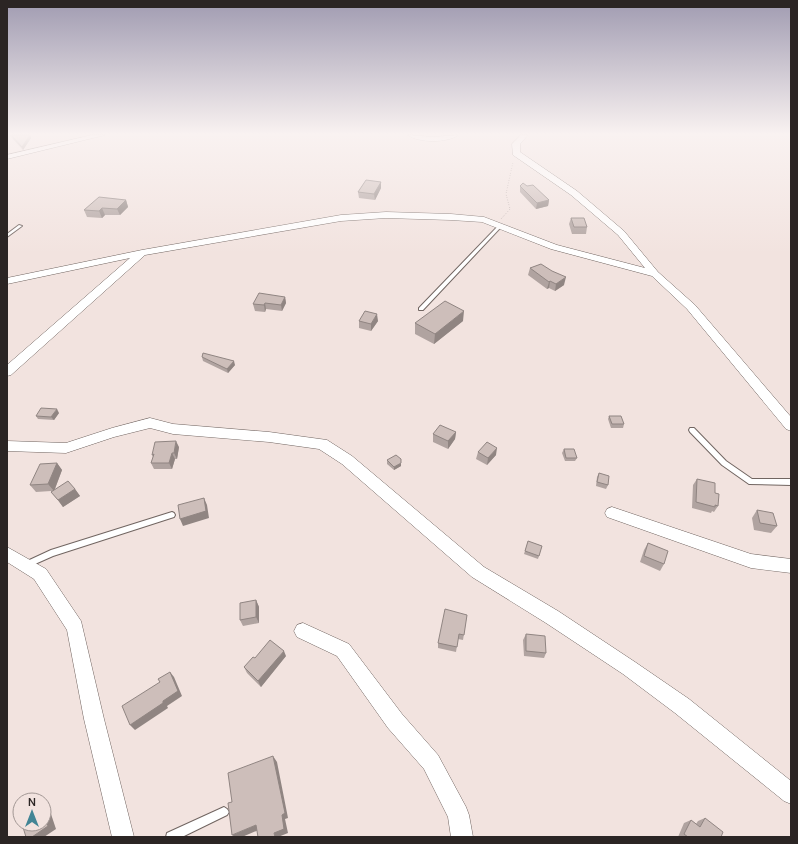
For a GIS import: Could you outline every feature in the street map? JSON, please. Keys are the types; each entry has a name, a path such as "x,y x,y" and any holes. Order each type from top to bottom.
{"street":[{"path":"547,174 574,193 621,233 655,274 691,307 791,426"},
{"path":"7,281 142,253 341,218 386,215 484,220 554,247 655,274"},
{"path":"7,372 142,253"},
{"path":"7,446 66,448 112,433 150,423 173,429 270,437 322,444 347,460 478,572 629,668 682,706 791,794"},
{"path":"612,513 750,561 791,566"},
{"path":"7,554 40,574 75,626 94,719 123,837"},
{"path":"303,631 343,650 395,721 431,762 458,815 462,837"}],"lane":[{"path":"421,309 496,224"},
{"path":"7,236 20,226"},
{"path":"692,430 724,463 751,482 791,482"},
{"path":"25,565 51,553 172,515"},
{"path":"171,837 224,812"}],"path":[{"path":"496,224 510,209 506,194 511,174"}],"building":[{"path":"366,180 381,182 374,194 358,192"},
{"path":"523,183 527,186 533,185 549,200 537,203 520,186"},
{"path":"99,197 126,200 117,209 102,208 99,211 84,210"},
{"path":"571,218 584,218 587,227 574,227"},
{"path":"541,264 566,277 556,284 550,281 549,282 530,268"},
{"path":"259,293 285,297 281,305 265,303 264,305 253,304"},
{"path":"445,301 464,311 435,334 415,323"},
{"path":"365,311 377,314 371,324 359,321"},
{"path":"203,353 234,361 227,369 202,357"},
{"path":"41,408 57,409 51,417 36,416"},
{"path":"609,416 621,416 624,424 612,424"},
{"path":"440,425 456,432 448,441 433,434"},
{"path":"176,441 174,453 172,453 169,463 151,463 154,454 152,455 155,442"},
{"path":"487,442 497,448 488,458 478,452"},
{"path":"564,449 574,449 577,458 566,458"},
{"path":"396,455 401,459 401,463 394,467 387,460"},
{"path":"57,463 48,484 30,485 40,464"},
{"path":"599,473 609,476 608,485 597,482"},
{"path":"697,479 715,483 715,493 719,494 718,506 715,505 715,507 696,502"},
{"path":"68,481 75,489 58,500 51,492"},
{"path":"204,498 206,511 180,519 178,505"},
{"path":"757,510 773,513 777,526 760,523"},
{"path":"528,541 542,546 539,556 525,551"},
{"path":"648,543 668,551 664,564 644,556"},
{"path":"256,600 256,617 240,620 240,603"},
{"path":"445,609 467,615 464,635 459,634 457,647 438,643"},
{"path":"526,634 545,636 546,653 526,651"},
{"path":"270,640 284,651 258,681 244,667 253,657 255,658"},
{"path":"170,672 178,691 130,725 122,706 160,682 158,679"},
{"path":"273,756 285,813 282,815 284,829 274,833 275,837 258,837 256,825 232,835 228,803 232,802 228,773"},
{"path":"705,818 723,832 721,837 688,837 684,834 691,820 700,827"},
{"path":"24,832 39,832 32,837 26,837"}]}
